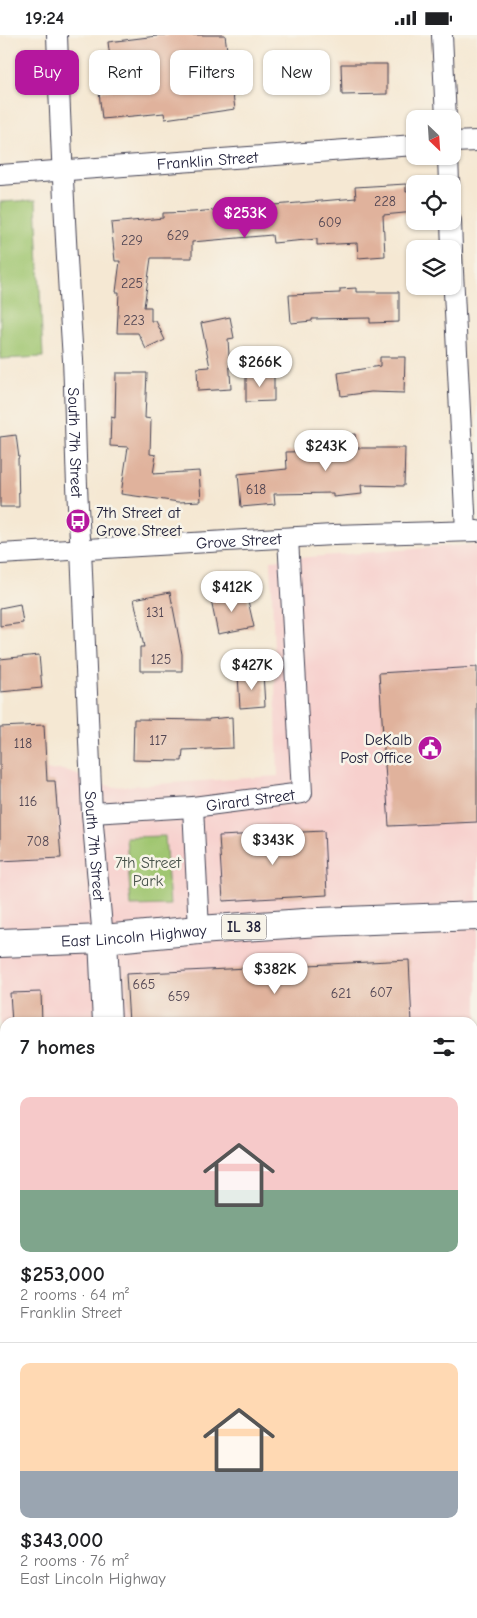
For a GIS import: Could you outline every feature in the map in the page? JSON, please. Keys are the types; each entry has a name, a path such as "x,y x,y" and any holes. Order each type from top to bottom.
{"main road":[{"name":"East Lincoln Highway","path":"0,943 103,939 199,929 319,922 477,916"},
{"path":"103,939 107,1017"}],"street":[{"name":"South 7th Street","path":"57,35 92,813 103,939"},
{"path":"442,35 446,110"},
{"path":"461,142 477,141"},
{"name":"Franklin Street","path":"0,175 406,146"},
{"path":"455,295 471,531"},
{"name":"Grove Street","path":"0,554 288,538 471,531"},
{"name":"Girard Street","path":"92,813 193,807 302,793 288,538"},
{"path":"193,807 199,929"}],"shaded area":[{"path":"477,544 477,1017 0,1017 0,772 63,770 112,787 278,776 271,560"}],"green space":[{"path":"36,200 43,357 0,359 0,202"},
{"name":"7th Street Park","path":"165,836 170,905 131,906 126,837"}],"building":[{"path":"225,35 227,50 170,50 170,95 233,95 235,109 165,119 164,113 102,119 99,95 160,95 160,50 109,50 108,42 157,36"},
{"path":"341,64 387,64 387,94 342,95"},
{"path":"406,184 406,213 383,215 385,256 358,258 357,243 317,245 317,239 273,243 272,235 192,242 192,258 151,258 144,307 151,307 151,321 156,321 165,340 146,349 138,333 117,333 119,292 116,292 120,261 115,261 111,223 163,218 163,213 356,198 355,187"},
{"path":"356,288 356,292 399,292 399,322 370,323 370,318 312,319 312,321 291,323 289,295 340,293 340,289"},
{"path":"230,317 234,338 228,339 231,389 198,391 197,368 210,367 201,323"},
{"path":"380,357 405,357 404,393 371,392 341,396 338,373 380,366"},
{"path":"116,373 147,373 145,418 151,419 150,454 156,455 153,474 199,471 201,501 179,502 121,494 128,447 110,446 111,417 115,418"},
{"path":"274,373 274,401 246,402 246,374"},
{"path":"355,434 357,448 405,448 404,486 361,485 362,494 333,497 333,493 274,494 275,504 241,507 238,474 287,469 286,452 328,451 326,437"},
{"path":"16,435 19,458 19,507 0,507 0,437"},
{"path":"170,592 182,654 182,671 140,671 140,647 144,647 134,599"},
{"path":"246,592 254,627 218,634 211,600"},
{"path":"20,604 23,623 0,626 0,608"},
{"path":"39,655 42,688 0,692 0,659"},
{"name":"DeKalb Post Office","path":"477,667 477,822 389,826 379,673"},
{"path":"263,673 265,706 240,708 238,675"},
{"path":"232,717 233,748 183,750 182,761 133,760 134,719 209,720"},
{"path":"44,725 47,781 55,781 61,858 0,861 0,727"},
{"path":"324,831 327,895 223,901 219,836"},
{"path":"409,960 412,1017 129,1017 126,974"},
{"path":"41,992 42,1017 12,1017 10,993"}],"place":[{"name":"7th Street at Grove Street","path":"78,521"},
{"name":"DeKalb Post Office","path":"430,748"}]}
